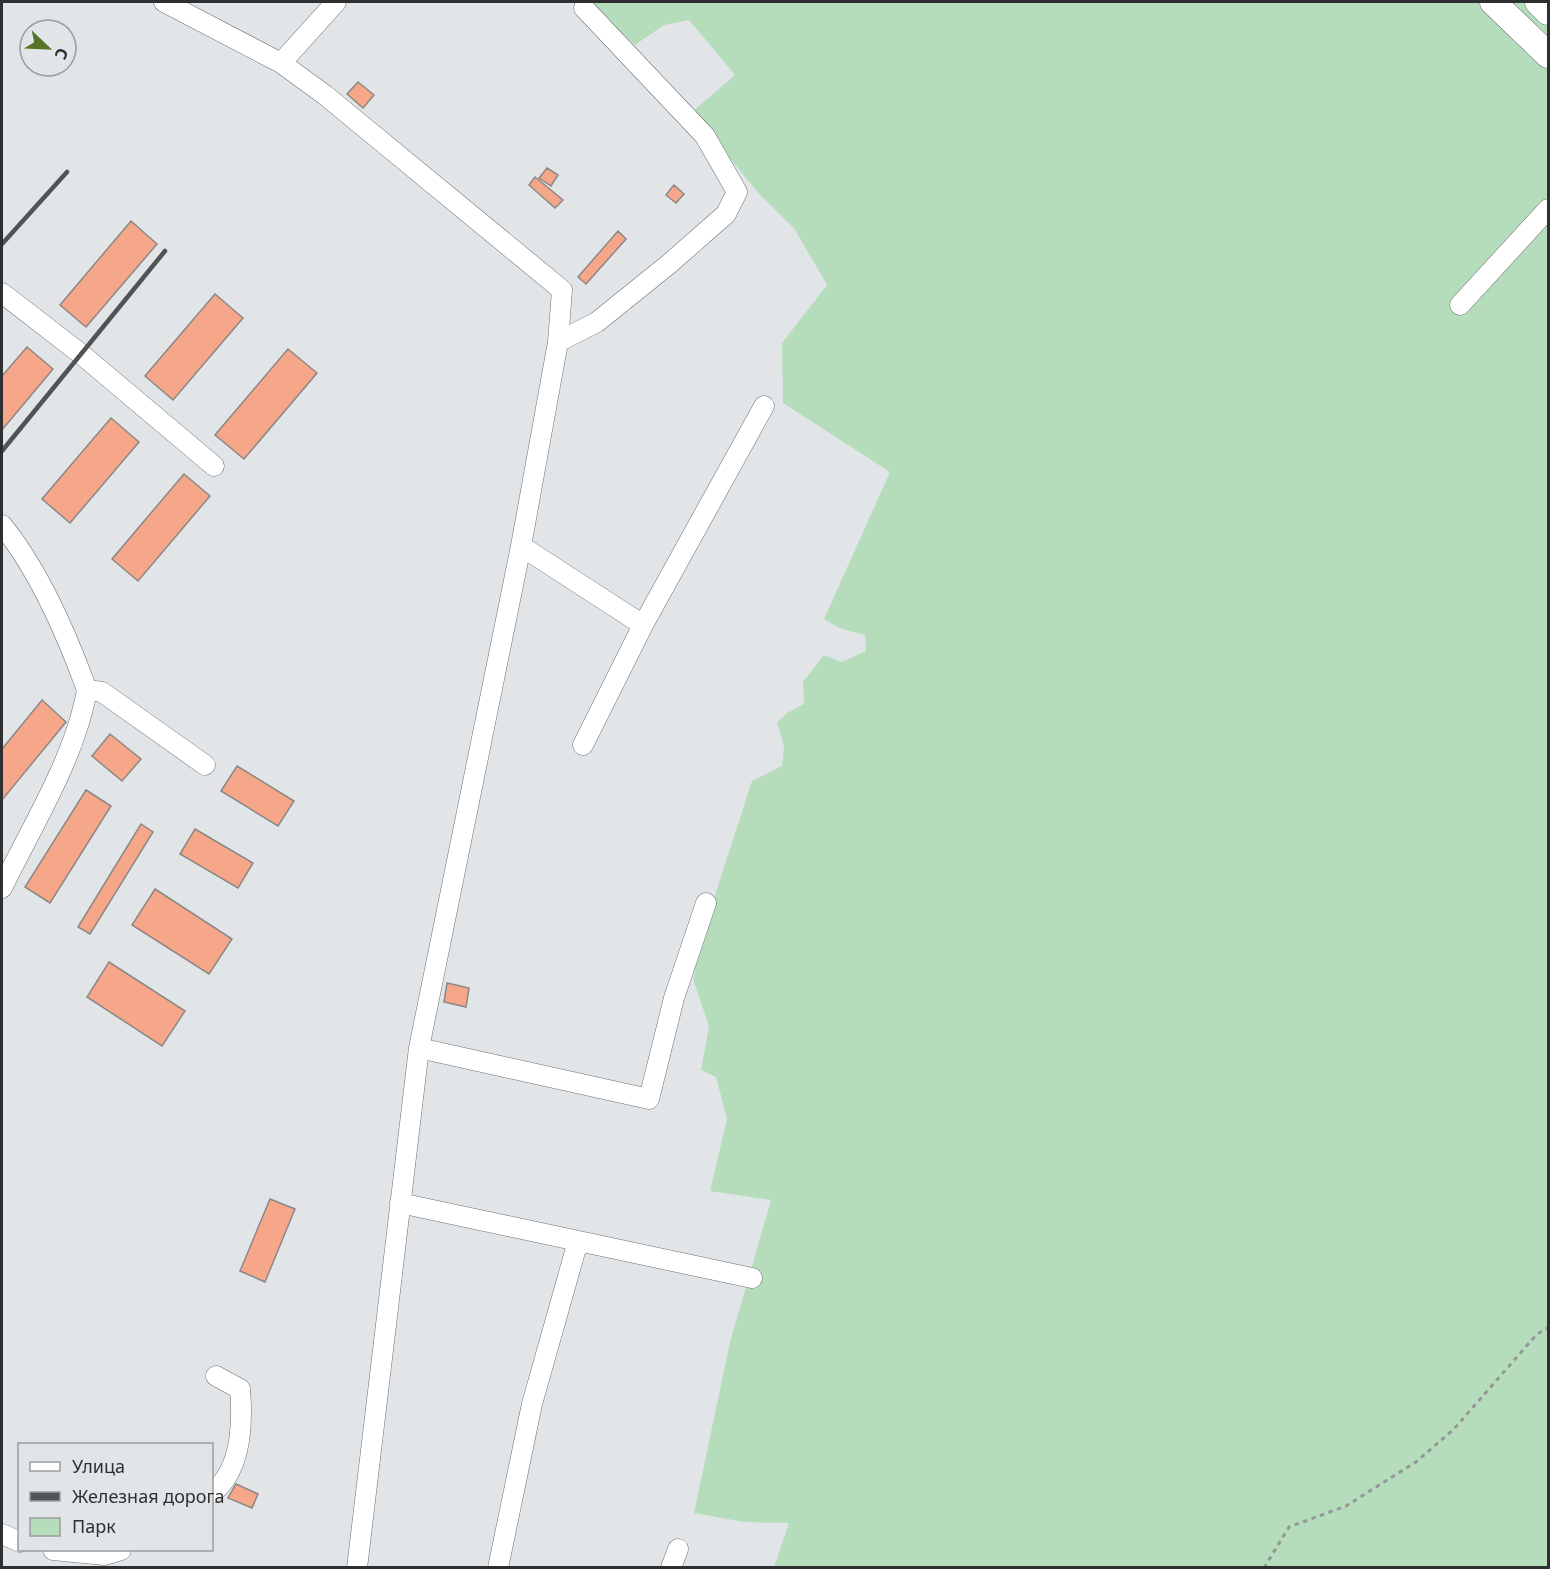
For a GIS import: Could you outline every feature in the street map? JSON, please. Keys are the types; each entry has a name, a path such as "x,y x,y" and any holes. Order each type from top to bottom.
{"main road":[{"path":"1493,2 1548,55"},
{"path":"1538,2 1548,12"}],"street":[{"path":"164,2 281,63 352,116 562,290 558,342 520,546 419,1048 357,1568"},
{"path":"281,63 336,2"},
{"path":"558,342 597,322 669,264 726,214 738,192 705,136 584,8"},
{"path":"1460,305 1548,208"},
{"path":"2,293 81,354 214,466"},
{"path":"583,745 643,625 764,406"},
{"path":"2,525 25,556 72,649 87,690 83,716 66,757 2,888"},
{"path":"520,546 643,625"},
{"path":"87,690 102,692 205,765"},
{"path":"419,1048 649,1100 674,998 706,903"},
{"path":"400,1203 752,1278"},
{"path":"498,1568 532,1404 578,1241"},
{"path":"213,1492 220,1487 237,1452 243,1419 240,1389 216,1376"},
{"path":"2,1534 18,1541"},
{"path":"63,1551 105,1555 118,1551"}],"path":[{"path":"1264,1568 1289,1527 1346,1506 1416,1462 1454,1429 1537,1334 1548,1328"}],"green space":[{"path":"587,2 1548,2 1548,1567 774,1567 789,1523 744,1522 694,1513 730,1342 771,1200 710,1191 727,1119 716,1077 701,1070 709,1026 693,979 700,941 752,781 782,766 784,746 777,722 787,713 804,704 803,682 824,655 842,662 866,651 865,635 839,628 824,619 890,472 783,403 782,343 827,285 794,228 760,195 692,112 735,75 689,20 664,25 635,45"}],"building":[{"path":"358,82 374,95 363,108 347,94"},
{"path":"547,168 558,175 551,186 539,178"},
{"path":"535,177 563,200 555,208 529,185"},
{"path":"674,185 684,194 676,203 666,195"},
{"path":"131,221 157,244 86,327 60,305"},
{"path":"618,231 626,239 586,284 578,277"},
{"path":"215,294 243,318 173,400 145,376"},
{"path":"27,347 53,369 2,430 2,376"},
{"path":"288,349 317,373 244,459 215,435"},
{"path":"111,418 139,442 70,523 42,499"},
{"path":"184,474 210,496 138,581 112,559"},
{"path":"42,700 66,722 2,800 2,749"},
{"path":"110,734 141,759 122,781 92,756"},
{"path":"237,766 294,801 278,826 221,791"},
{"path":"86,790 111,806 50,903 25,887"},
{"path":"141,824 153,832 90,934 78,927"},
{"path":"195,829 253,863 238,888 180,854"},
{"path":"155,889 232,939 209,974 132,925"},
{"path":"109,962 185,1011 162,1046 87,997"},
{"path":"447,983 469,988 466,1007 444,1002"},
{"path":"270,1199 295,1209 265,1282 240,1271"},
{"path":"236,1484 258,1494 252,1508 228,1498"}],"railway":[{"path":"2,244 67,172"},
{"path":"2,451 165,251"}]}
